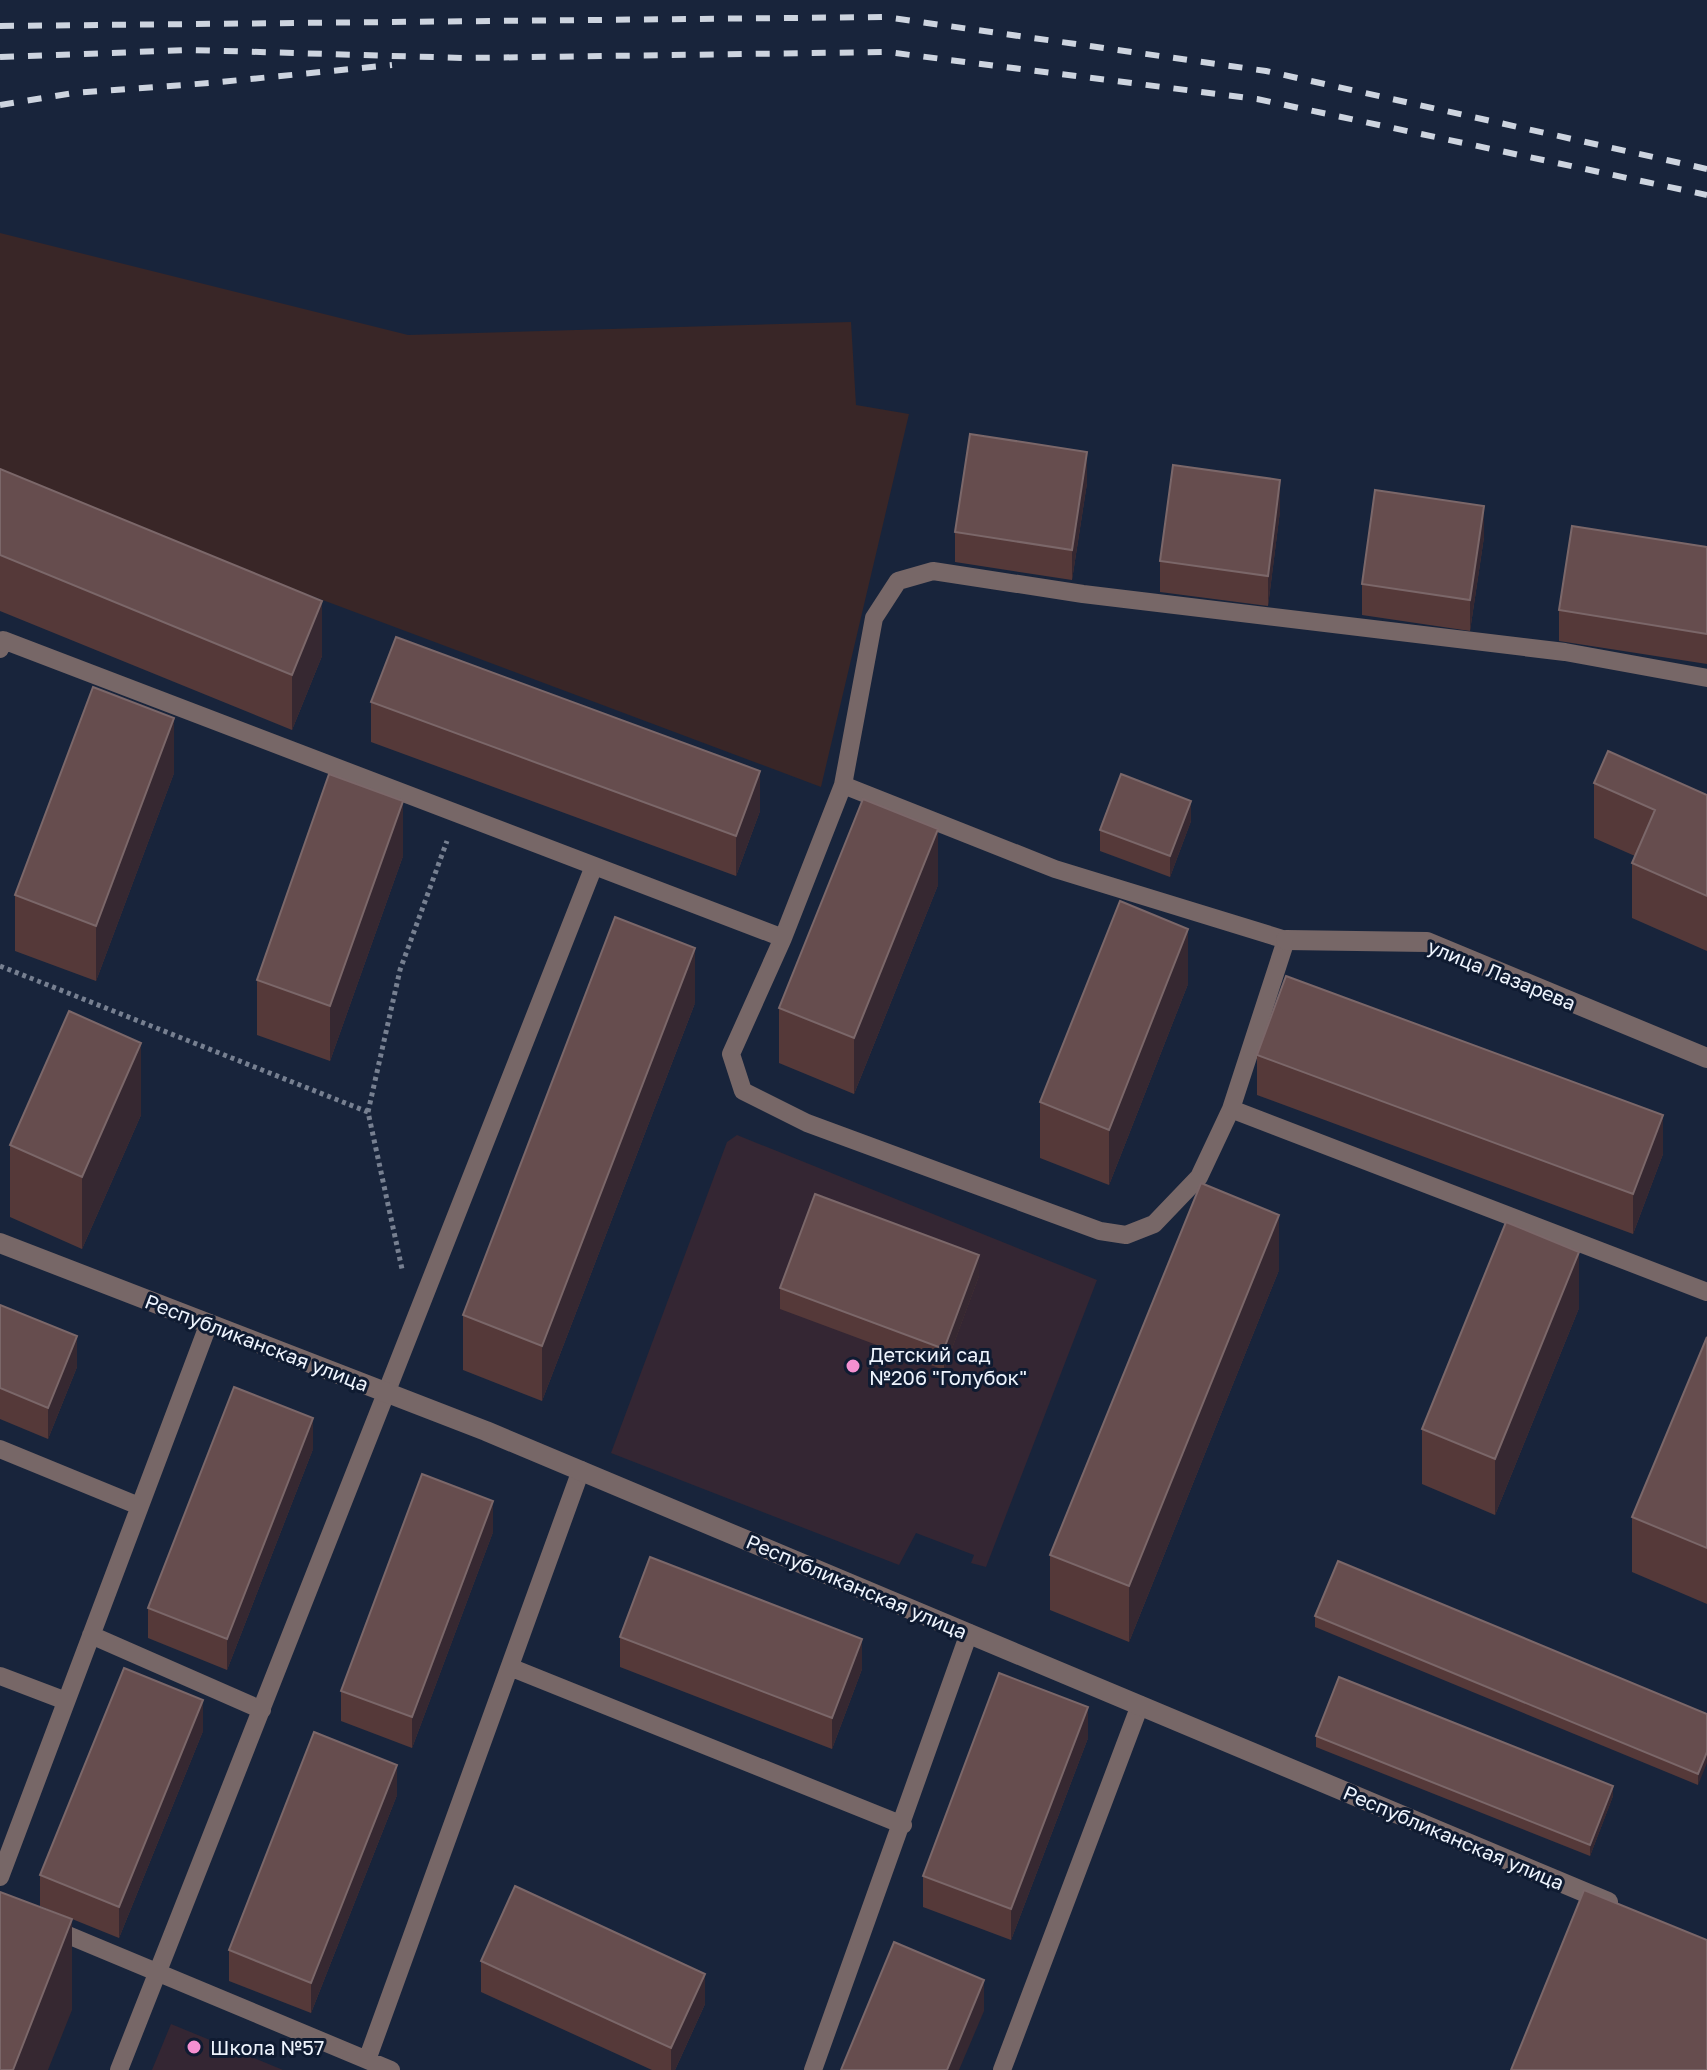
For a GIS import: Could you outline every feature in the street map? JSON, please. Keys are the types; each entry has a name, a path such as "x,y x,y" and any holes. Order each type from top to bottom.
{"street":[{"name":"улица Лазарева","path":"1286,940 1427,942 1707,1058"},
{"name":"Республиканская улица","path":"0,1243 388,1392 581,1470 1620,1908"}],"lane":[{"path":"843,785 1055,869 1286,940 1231,1109 1199,1177 1154,1224 1126,1235 1100,1231 807,1123 743,1091 731,1054 783,938 843,785 874,618 898,581 933,571 1099,596 1565,652 1707,678"},
{"path":"0,649 3,640 783,938"},
{"path":"119,2070 594,866"},
{"path":"1231,1109 1707,1292"},
{"path":"0,1877 209,1323"},
{"path":"0,1449 139,1506"},
{"path":"367,2060 581,1470"},
{"path":"813,2070 969,1633"},
{"path":"91,1635 262,1710"},
{"path":"510,1667 903,1825"},
{"path":"0,1676 66,1701"},
{"path":"1002,2070 1140,1705"},
{"path":"29,1919 391,2070"}],"path":[{"path":"414,1324 368,1112 400,970 457,814"},
{"path":"0,966 368,1112"}],"shaded area":[{"path":"0,233 408,335 851,322 856,405 909,414 821,787 0,479"},
{"name":"Детский сад №206 \"Голубок\"","path":"737,1135 1097,1280 986,1567 971,1563 974,1555 916,1533 899,1565 611,1453 727,1142"},
{"name":"Школа №57","path":"171,2024 283,2070 152,2070"}],"building":[{"path":"970,434 1087,452 1072,550 955,532"},
{"path":"1173,465 1280,480 1268,576 1160,561"},
{"path":"0,469 322,601 292,675 0,555"},
{"path":"1375,490 1484,506 1470,600 1362,584"},
{"path":"1572,526 1707,547 1707,634 1559,610"},
{"path":"396,637 760,771 736,836 371,702"},
{"path":"93,687 174,718 96,926 15,895"},
{"path":"1608,751 1707,795 1707,896 1632,863 1655,810 1594,783"},
{"path":"329,774 403,801 330,1006 257,980"},
{"path":"1121,774 1191,801 1170,856 1100,830"},
{"path":"863,799 938,829 854,1038 779,1008"},
{"path":"1120,901 1188,929 1109,1130 1040,1102"},
{"path":"615,917 695,948 542,1346 463,1315"},
{"path":"1286,976 1663,1115 1633,1194 1257,1055"},
{"path":"69,1011 141,1043 82,1177 10,1145"},
{"path":"1201,1183 1279,1215 1129,1586 1050,1555"},
{"path":"815,1194 979,1255 944,1349 780,1288"},
{"path":"1506,1222 1579,1252 1495,1459 1422,1429"},
{"path":"0,1305 77,1336 48,1408 0,1388"},
{"path":"1707,1337 1707,1548 1632,1517"},
{"path":"234,1387 313,1418 227,1639 148,1608"},
{"path":"422,1474 493,1501 412,1717 341,1691"},
{"path":"650,1557 862,1639 832,1718 620,1637"},
{"path":"1338,1561 1707,1714 1707,1752 1698,1774 1315,1616"},
{"path":"124,1668 203,1700 119,1907 40,1875"},
{"path":"999,1673 1088,1707 1011,1909 923,1876"},
{"path":"1339,1677 1613,1786 1590,1845 1316,1736"},
{"path":"314,1732 397,1765 311,1983 229,1950"},
{"path":"515,1886 705,1974 671,2048 481,1961"},
{"path":"1584,1890 1707,1940 1707,2070 1511,2070"},
{"path":"0,1892 72,1919 13,2070 0,2070"},
{"path":"894,1942 984,1980 947,2070 841,2070"}],"railway":[{"path":"0,26 885,17 1266,71 1707,169"},
{"path":"0,57 191,50 464,58 887,52 1257,99 1707,195"},
{"path":"0,105 74,93 392,65"}],"place":[{"name":"Детский сад №206 \"Голубок\"","path":"853,1366"},
{"name":"Школа №57","path":"194,2047"}]}
